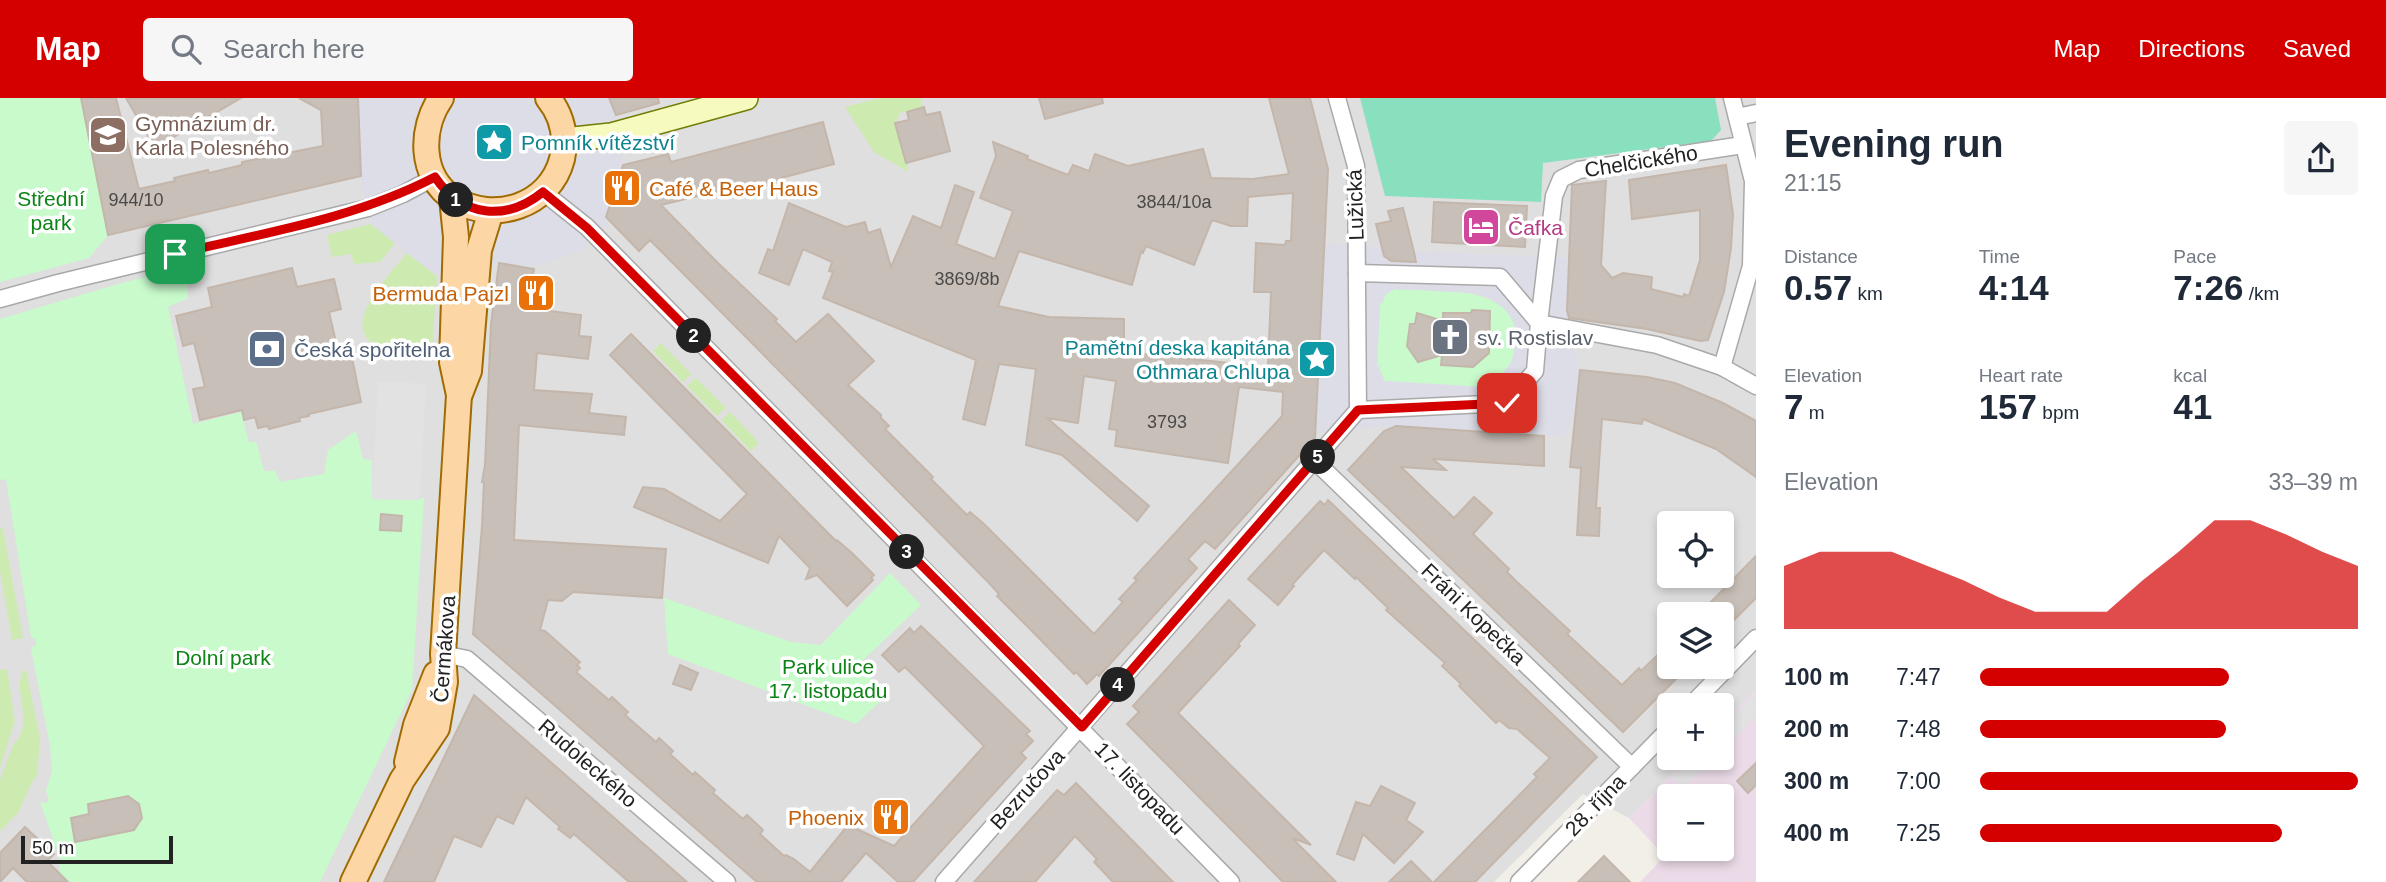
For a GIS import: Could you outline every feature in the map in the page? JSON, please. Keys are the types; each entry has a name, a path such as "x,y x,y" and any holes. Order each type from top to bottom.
{"main road":[{"path":"564,140 611,135 746,98"},
{"path":"432,101 425,142 429,166 452,198 472,207 491,211 523,205 543,192 551,183 561,163 564,140 558,113 549,99"},
{"name":"Čermákova","path":"353,882 402,780 416,725 443,654 459,395 452,362 456,237 452,198"},
{"name":"Čermákova","path":"459,395 469,371 479,250 491,211"}],"street":[{"name":"Lužická","path":"1336,98 1356,166 1358,410"},
{"path":"1722,367 1751,266 1753,181 1732,98"},
{"path":"1737,117 1756,113"},
{"name":"Chelčického","path":"1539,323 1554,196 1561,178 1579,170 1743,145"},
{"path":"0,299 368,208 435,177"},
{"name":"17. listopadu","path":"543,192 587,228 1082,727 1231,882"},
{"path":"1357,273 1500,277 1539,323 1657,345 1722,367 1756,386"},
{"path":"1358,410 1507,403 1535,370 1539,323"},
{"name":"Bezručova","path":"944,882 1358,410"},
{"name":"Fráni Kopečka","path":"1315,461 1632,767"},
{"path":"1703,693 1756,638"},
{"name":"Rudoleckého","path":"443,654 467,659 727,882"},
{"name":"28. října","path":"1519,882 1657,741"}],"shaded area":[{"path":"0,98 1756,98 1756,690 1734,712 1734,693 1657,693 1657,770 1677,770 1663,784 1657,784 1657,790 1629,818 1583,794 1494,882 0,882"},
{"path":"359,98 609,98 617,117 623,165 606,217 608,224 578,252 534,267 499,263 437,276 371,224 362,191"},
{"path":"1325,243 1381,247 1384,257 1392,261 1415,262 1414,251 1569,258 1567,311 1580,370 1575,416 1565,437 1396,426 1316,432","holes":["1395,289 1471,293 1488,297 1505,309 1513,321 1516,337 1512,362 1500,376 1482,387 1385,381 1380,374 1379,368 1382,364 1377,367 1380,303 1386,294"]},
{"path":"378,381 426,384 418,500 372,499"},
{"path":"1756,690 1756,882 1640,882 1660,861 1734,861 1734,784 1663,784 1677,770 1734,770 1734,712"},
{"path":"1756,693 1756,717 1734,738 1734,716"},
{"path":"1680,770 1702,770 1687,784 1679,784 1672,778"},
{"path":"1657,790 1657,848 1629,818"}],"green space":[{"name":"Střední park","path":"0,98 81,98 108,235 89,258 0,282"},
{"path":"880,98 921,98 922,107 900,113 895,125 905,163 908,162 907,171 874,152 845,107"},
{"path":"1360,98 1715,98 1721,130 1711,141 1543,163 1541,202 1385,196"},
{"path":"371,224 395,243 380,262 354,264 351,254 332,257 327,235"},
{"path":"407,253 437,276 432,353 404,353 383,349 367,338 363,326 364,314 371,300"},
{"name":"Dolní park","path":"186,267 188,298 168,307 193,424 241,412 249,443 256,441 264,471 275,471 280,482 324,474 328,450 356,431 363,459 372,460 372,499 418,500 424,497 412,690 320,882 59,882 60,859 40,802 46,803 49,800 46,791 52,771 50,746 31,648 36,645 36,640 31,637 6,479 0,480 0,319"},
{"path":"1395,289 1456,291 1495,302 1508,313 1515,330 1514,353 1507,369 1493,382 1479,388 1385,381 1377,368 1380,302 1382,303 1386,294"},
{"path":"661,343 691,374 683,382 653,351"},
{"path":"696,378 726,408 717,416 687,386"},
{"path":"730,412 759,443 751,451 721,420"},
{"path":"0,528 3,529 23,638 12,640 0,571"},
{"name":"Park ulice 17. listopadu","path":"890,573 921,605 858,665 887,695 856,724 668,654 664,598 791,642 821,645"},
{"path":"7,669 15,721 0,768 0,670"},
{"path":"26,670 40,738 37,776 18,813 0,831 0,780 13,744 23,728 20,679"}],"building":[{"path":"81,98 116,98 139,189 208,170 209,173 242,165 242,162 323,146 321,110 299,98 358,98 361,176 108,235"},
{"path":"126,98 241,98 155,148"},
{"path":"609,98 658,98 659,103 616,115"},
{"path":"1039,98 1102,98 1103,103 1045,119"},
{"path":"1269,98 1310,98 1328,169 1315,438 1215,549 1205,541 1188,559 1197,568 1099,676 1097,674 1087,684 997,596 999,594 989,583 650,240 639,251 606,217 623,165 668,154 671,162 823,122 834,164 781,178 782,182 746,191 745,188 719,195 718,191 661,205 777,319 775,321 796,342 828,314 874,361 848,385 881,415 889,426 885,429 933,477 931,479 967,515 970,512 984,524 1094,634 1123,602 1119,599 1137,580 1134,578 1282,416 1283,392 1239,387 1228,463 1115,446 1117,430 1109,429 1116,381 1084,376 1078,423 1047,418 1149,506 1137,521 1062,455 1026,445 1036,369 999,364 985,425 963,419 976,360 823,298 833,272 829,271 832,262 803,249 789,285 759,273 768,249 773,251 789,203 846,227 865,222 868,233 880,229 891,267 913,216 941,228 955,185 974,192 956,244 995,259 1013,211 980,198 996,156 993,142 1068,175 1073,165 1089,171 1095,154 1128,166 1203,149 1211,178 1253,179 1289,174","holes":["1293,193 1291,241 1286,241 1285,245 1256,243 1254,292 1271,292 1268,367 1124,352 1124,319 1049,317 998,306 1019,251 1132,285 1141,252 1143,253 1146,246 1194,265 1212,220 1231,226 1247,226 1248,197"]},
{"path":"924,107 926,115 940,112 950,151 906,163 895,123 909,120 907,112"},
{"path":"1726,165 1733,214 1731,248 1724,292 1708,340 1700,341 1647,329 1569,318 1567,311 1572,185 1606,181 1601,265 1612,278 1623,273 1652,277 1651,289 1683,297 1684,294 1689,296 1700,260 1700,210 1632,219 1629,180"},
{"name":"Čafka","path":"1434,202 1527,206 1525,247 1432,242"},
{"path":"1403,208 1416,262 1391,261 1384,256 1376,224 1391,221 1388,211"},
{"path":"499,263 534,269 531,287 538,288 535,309 581,315 579,336 591,337 588,359 537,353 534,390 592,394 589,413 626,417 624,435 519,425 514,540 666,549 662,598 573,592 562,601 548,600 540,630 545,631 580,662 577,665 580,668 576,672 609,700 612,697 628,712 625,715 656,742 659,738 673,751 670,754 693,775 695,772 715,790 713,793 743,819 747,815 763,830 760,834 784,856 794,859 810,872 848,825 894,846 984,746 905,667 899,672 882,655 910,628 914,633 921,626 1030,731 1026,734 1033,741 1021,753 1026,758 913,882 898,882 866,853 841,882 757,882 473,634 482,526 491,324"},
{"name":"Česká spořitelna","path":"292,268 297,287 334,279 341,309 329,312 339,355 351,353 361,402 309,414 299,418 300,421 269,429 268,426 258,428 255,417 244,420 242,410 200,420 193,389 205,387 194,343 183,346 176,316 212,307 208,288"},
{"name":"sv. Rostislav","path":"1472,310 1490,311 1489,353 1473,367 1441,365 1442,355 1418,362 1407,346 1410,324 1415,324 1417,313 1443,321 1443,313 1471,313"},
{"path":"631,334 836,541 874,575 871,578 873,580 847,606 817,575 806,579 810,568 779,536 768,563 634,507 643,487 664,489 720,521 747,494 610,355"},
{"path":"1580,370 1647,377 1675,383 1723,403 1756,421 1756,477 1716,449 1643,419 1642,424 1602,419 1596,508 1600,508 1599,536 1577,535 1581,468 1570,467"},
{"path":"1396,426 1544,436 1544,466 1433,459 1446,470 1401,467 1454,518 1474,497 1492,513 1473,534 1509,569 1507,572 1570,631 1567,634 1622,685 1657,656 1657,679 1676,679 1662,693 1657,693 1657,698 1623,732 1348,470 1384,431"},
{"path":"1328,500 1597,757 1475,882 1434,882 1537,777 1534,774 1550,758 1517,729 1509,728 1499,720 1496,723 1442,666 1445,663 1386,610 1388,608 1356,577 1355,579 1324,550 1278,605 1248,579 1320,501 1325,505"},
{"path":"381,514 402,516 401,531 380,530"},
{"path":"1756,556 1756,598 1734,620 1734,602 1711,602 1725,588 1734,588 1734,578"},
{"path":"1229,600 1255,625 1238,644 1240,646 1178,713 1311,845 1292,838 1336,882 1283,882 1127,724 1139,712 1133,706"},
{"path":"680,665 698,673 691,690 673,684"},
{"path":"474,695 687,882 629,882 574,834 570,838 558,829 560,827 526,797 513,824 497,816 481,847 454,836 434,882 384,882"},
{"path":"1756,763 1756,785 1748,793 1737,781"},
{"path":"1076,783 1173,882 1113,882 1094,862 1097,859 1075,836 1035,882 974,882 1057,790 1064,795"},
{"path":"1381,786 1415,803 1406,820 1423,832 1394,863 1363,834 1354,860 1337,854 1356,802 1370,806"},
{"path":"128,796 139,804 142,818 134,830 75,842 71,818 89,814 88,804"},
{"path":"25,827 54,854 47,861 68,882 27,882 13,868 0,882 0,853"},
{"path":"1604,856 1630,882 1578,882"},
{"path":"1411,861 1432,882 1389,882"}],"place":[{"name":"Gymnázium dr. Karla Polesného","path":"108,135"},
{"name":"Pomník vítězství","path":"494,142"},
{"name":"Café & Beer Haus","path":"622,188"},
{"name":"Čafka","path":"1481,227"},
{"name":"Bermuda Pajzl","path":"536,293"},
{"name":"sv. Rostislav","path":"1450,337"},
{"name":"Česká spořitelna","path":"267,349"},
{"name":"Pamětní deska kapitána Othmara Chlupa","path":"1317,359"},
{"name":"Phoenix","path":"891,817"}],"route":[{"path":"175,254 368,208 435,177 452,198 486,211 511,209 534,200 543,192 587,228 1082,727 1358,410 1507,403"}]}
